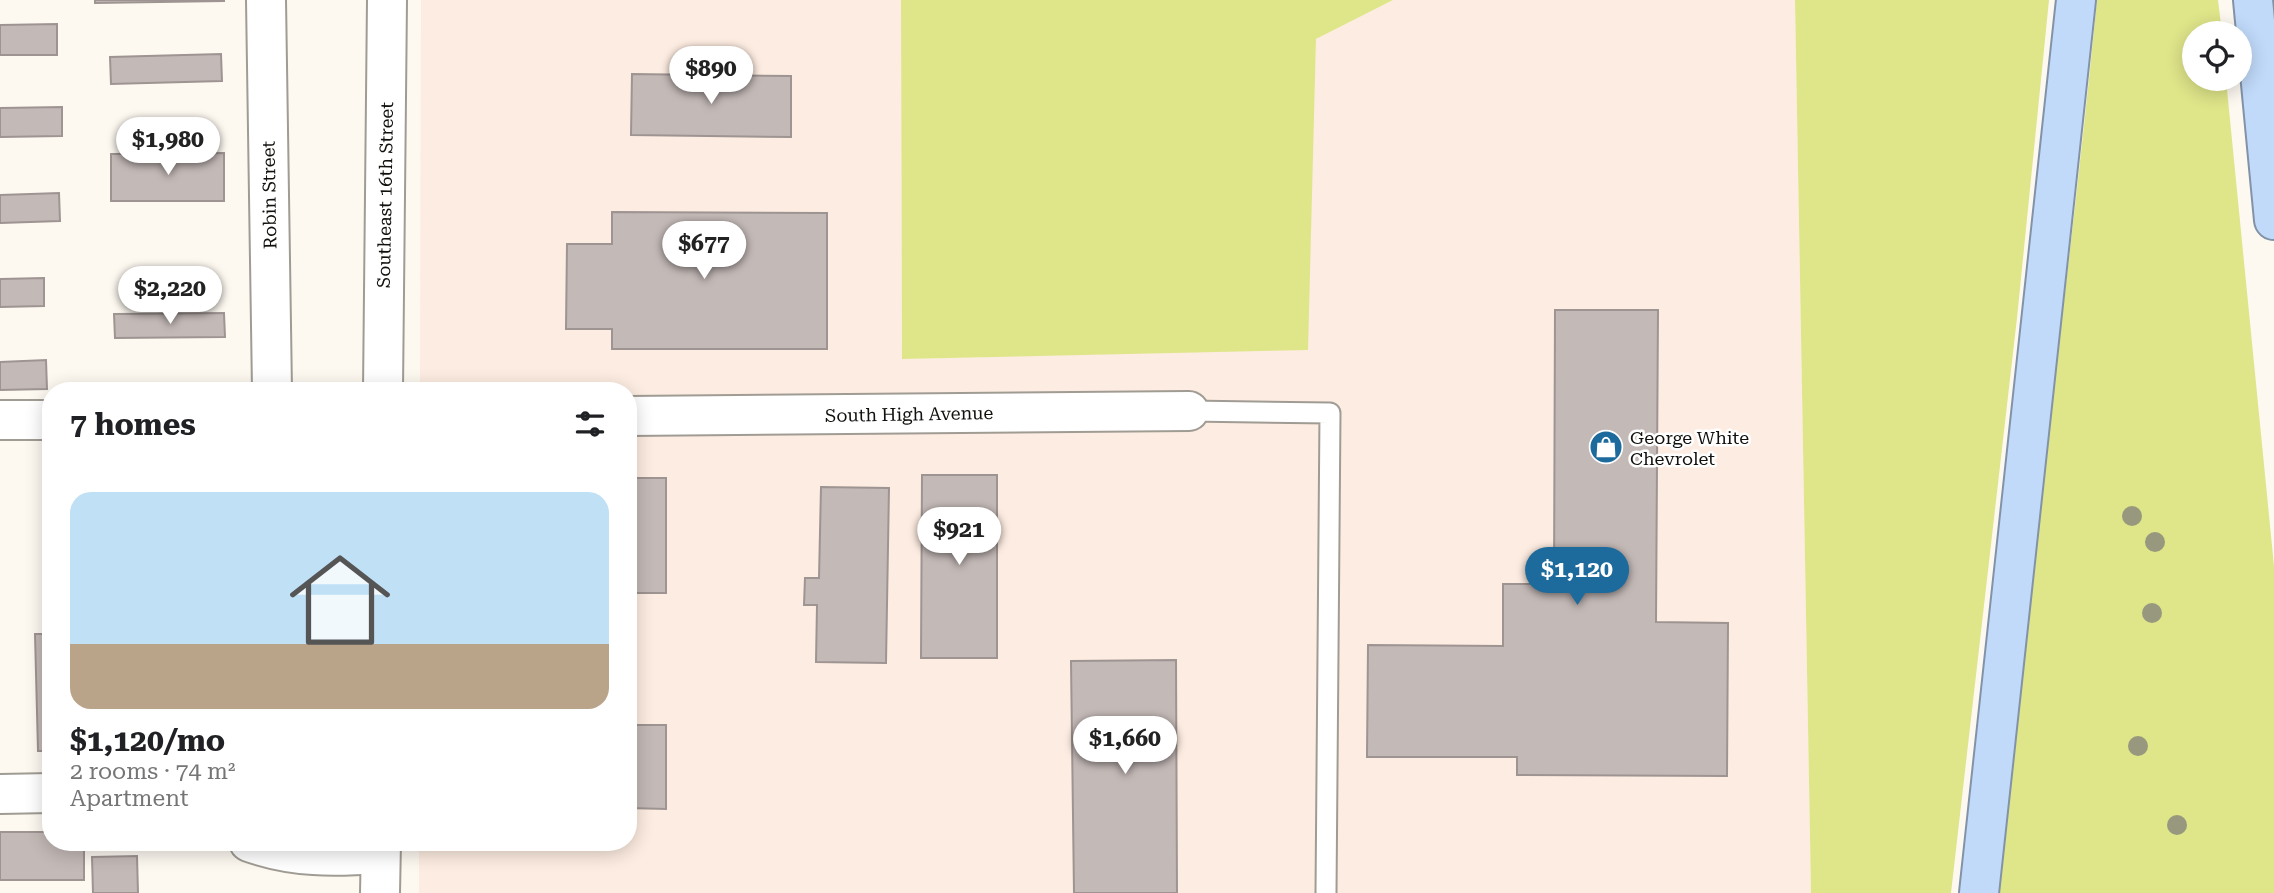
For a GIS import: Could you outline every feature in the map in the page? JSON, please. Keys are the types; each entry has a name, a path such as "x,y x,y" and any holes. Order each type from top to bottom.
{"highway":[{"path":"1979,893 2076,0"},
{"path":"2253,0 2274,220"}],"street":[{"name":"Robin Street","path":"266,0 272,382"},
{"name":"Southeast 16th Street","path":"383,382 387,0"},
{"name":"South High Avenue","path":"637,416 1189,411"},
{"path":"0,420 42,420"},
{"path":"0,794 42,793"},
{"path":"274,851 313,856 356,851"},
{"path":"380,893 381,851"}],"lane":[{"path":"1189,411 1330,413 1326,893"}],"shaded area":[{"path":"421,0 901,0 902,359 1307,349 1316,39 1393,0 1795,0 1811,893 419,893 419,851 637,851 637,382 420,382"}],"green space":[{"path":"901,0 1393,0 1316,39 1308,350 902,359"},
{"path":"1795,0 2049,0 2017,318 1951,893 1811,893"},
{"path":"2097,0 2218,0 2221,21 2182,21 2182,91 2227,91 2274,566 2274,893 1996,893"}],"building":[{"path":"95,0 224,0 224,1 95,3"},
{"path":"57,24 57,55 0,55 0,25"},
{"path":"221,54 222,81 111,84 110,57"},
{"path":"632,74 791,76 791,137 631,135"},
{"path":"62,107 62,136 0,137 0,108"},
{"path":"224,153 224,201 111,201 111,154"},
{"path":"59,193 60,221 0,223 0,195"},
{"path":"612,212 827,213 827,349 612,349 612,329 566,329 567,244 612,244"},
{"path":"44,278 44,306 0,307 0,279"},
{"name":"George White Chevrolet","path":"1555,310 1658,310 1656,622 1728,623 1727,776 1517,775 1517,757 1367,757 1368,645 1503,646 1503,584 1554,584"},
{"path":"224,313 225,337 115,338 114,314"},
{"path":"46,360 47,382 42,382 42,389 0,390 0,362"},
{"path":"922,475 997,475 997,658 921,658"},
{"path":"637,478 666,478 666,593 637,593"},
{"path":"821,487 889,488 886,663 816,662 817,605 804,605 805,578 819,578"},
{"path":"35,634 42,634 42,751 38,751"},
{"path":"1176,660 1177,893 1074,893 1071,661"},
{"path":"637,725 666,725 666,809 637,808"},
{"path":"0,832 42,832 42,851 84,851 84,880 0,880"},
{"path":"137,856 138,893 93,893 92,857"}],"place":[{"name":"George White Chevrolet","path":"1606,447"}]}
